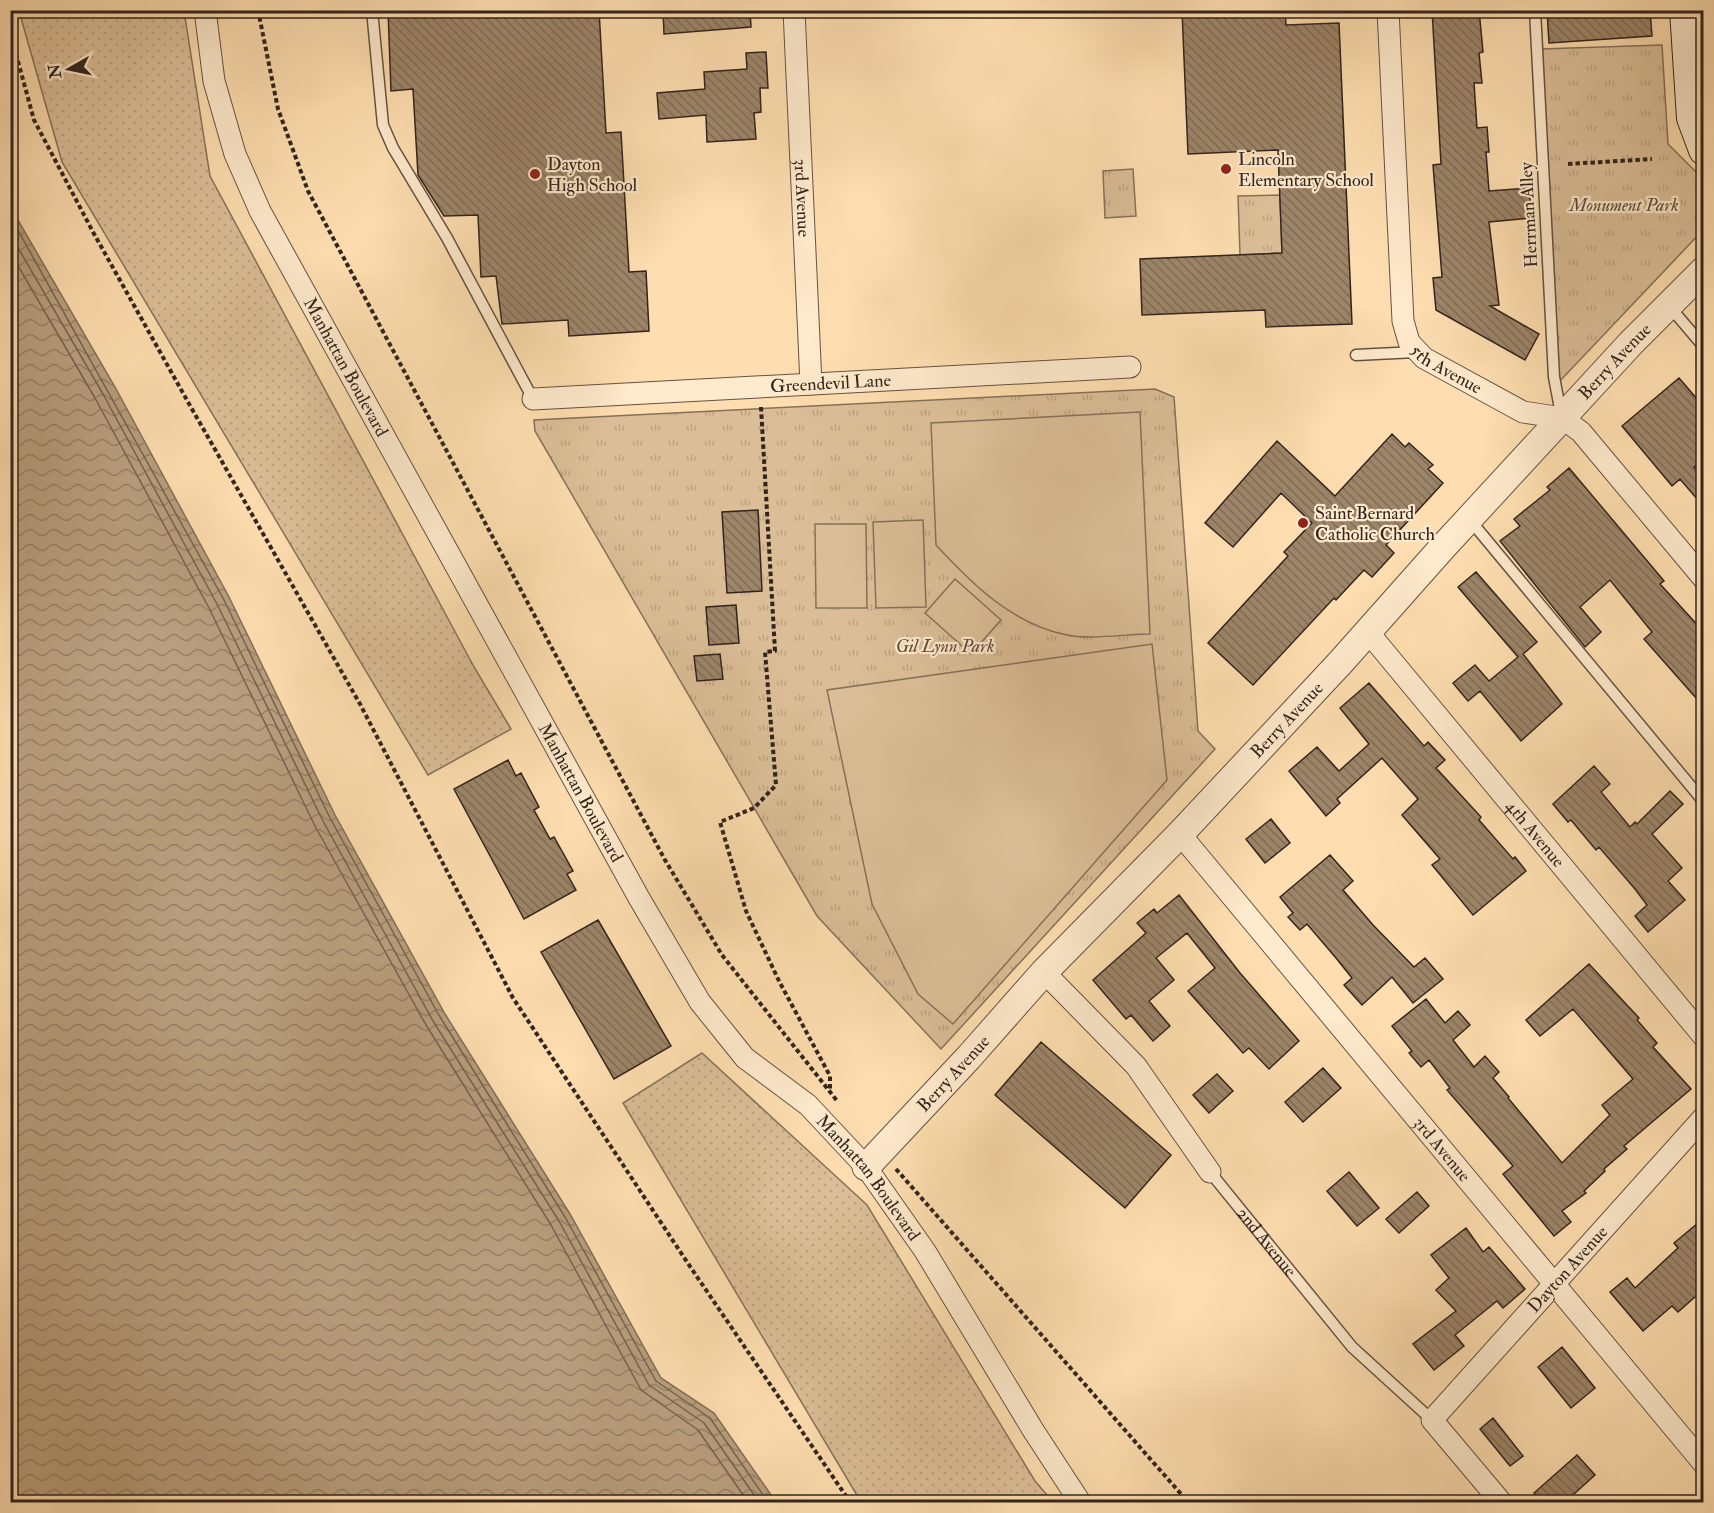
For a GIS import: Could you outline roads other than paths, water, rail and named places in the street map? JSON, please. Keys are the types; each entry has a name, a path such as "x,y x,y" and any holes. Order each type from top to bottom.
{"main road":[{"path":"1685,10 1696,93 1692,118 1704,150"}],"street":[{"name":"Manhattan Boulevard","path":"205,10 214,81 235,154 260,211 639,898 700,1002 745,1058 808,1105 873,1159 925,1251 1033,1431 1080,1503"},
{"name":"3rd Avenue","path":"794,10 811,384"},
{"name":"5th Avenue","path":"1388,10 1403,321 1406,333 1416,352 1453,375 1523,412 1562,418"},
{"name":"Berry Avenue","path":"873,1159 969,1058 1044,972 1180,834 1368,632 1631,343 1704,270"},
{"name":"Greendevil Lane","path":"533,399 1130,367"},
{"path":"1562,418 1581,432 1704,579"},
{"name":"4th Avenue","path":"1368,632 1704,1037"},
{"name":"3rd Avenue","path":"1180,834 1704,1464"},
{"name":"2nd Avenue","path":"1044,972 1136,1065 1210,1172"},
{"name":"Dayton Avenue","path":"1432,1420 1704,1117"},
{"name":"2nd Avenue","path":"1432,1420 1501,1503"}],"lane":[{"path":"372,10 383,125 393,148 447,238 533,399"},
{"name":"Herrman Alley","path":"1535,10 1554,377 1562,418"},
{"path":"1670,306 1704,347"},
{"path":"1356,355 1416,352"},
{"path":"1470,520 1704,801"},
{"name":"2nd Avenue","path":"1210,1172 1352,1347 1432,1420"}],"water":[{"path":"10,201 19,222 115,387 229,597 335,815 445,1014 570,1214 661,1378 714,1413 776,1502 11,1502"}],"place":[{"name":"Lincoln Elementary School","path":"1226,169"},
{"name":"Dayton High School","path":"535,174"},
{"name":"Saint Bernard Catholic Church","path":"1303,523"}],"park label":[{"name":"Monument Park","path":"1624,205"},
{"name":"Gil Lynn Park","path":"945,646"}]}
